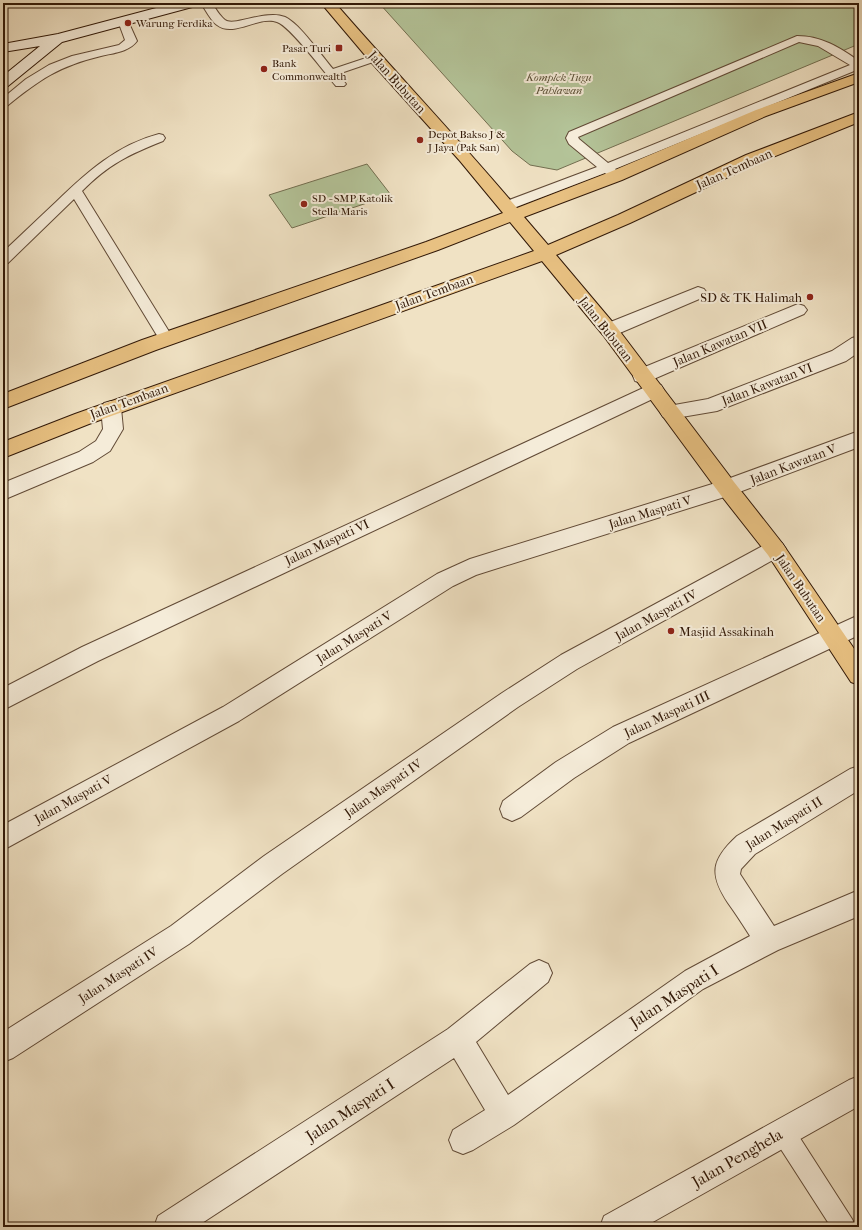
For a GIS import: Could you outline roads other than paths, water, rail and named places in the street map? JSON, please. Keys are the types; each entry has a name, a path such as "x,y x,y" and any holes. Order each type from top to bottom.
{"main road":[{"name":"Jalan Bubutan","path":"328,3 374,58 466,158 609,330 727,488 775,549 859,675"},
{"path":"3,402 166,338 432,246 510,210 762,113 859,69"},
{"name":"Jalan Tembaan","path":"3,450 111,408 546,253 624,219 752,159 859,117"}],"street":[{"path":"5,49 59,38 191,3"},
{"path":"3,82 59,38"},
{"path":"609,330 698,293"},
{"name":"Jalan Kawatan VII","path":"648,383 798,310"},
{"name":"Jalan Kawatan VI","path":"670,412 710,406 839,356 859,343"},
{"name":"Jalan Maspati VI","path":"3,700 90,654 648,383"},
{"path":"3,492 86,457 103,446 113,429 111,408"},
{"name":"Jalan Kawatan V","path":"727,488 859,439"},
{"name":"Jalan Maspati V","path":"3,838 231,714 445,580 470,568 727,488"},
{"name":"Jalan Maspati IV","path":"3,1048 180,935 273,864 517,696 569,662 775,549"},
{"name":"Jalan Maspati III","path":"512,809 549,780 574,763 621,736 773,664 834,638 859,625"},
{"name":"Jalan Maspati II","path":"768,941 728,880 726,871 729,864 746,845 859,777"},
{"name":"Jalan Maspati I","path":"463,1140 504,1114 694,980 768,941 859,903"},
{"name":"Jalan Maspati I","path":"169,1227 458,1040 539,973"},
{"path":"458,1040 504,1114"},
{"name":"Jalan Penghela","path":"616,1227 859,1090"}],"lane":[{"path":"206,3 220,23 224,24 231,25 265,17 274,17 283,20 289,24 340,84"},
{"path":"4,102 33,80 61,64 123,47 128,44 131,41 123,21"},
{"path":"611,172 573,141 573,135 797,39 806,39 827,44 859,69"},
{"path":"331,73 374,58"},
{"path":"3,260 91,175 112,159 131,148 160,138"},
{"path":"75,191 166,338"},
{"path":"783,1132 844,1227"}],"place":[{"name":"Warung Ferdika","path":"128,23"},
{"name":"Pasar Turi","path":"339,48"},
{"name":"Bank Commonwealth","path":"264,69"},
{"name":"Depot Bakso J & J Jaya (Pak San)","path":"420,140"},
{"name":"SD - SMP Katolik Stella Maris","path":"304,204"},
{"name":"SD & TK Halimah","path":"810,297"},
{"name":"Masjid Assakinah","path":"671,631"}],"park label":[{"name":"Komplek Tugu Pahlawan","path":"559,83"}]}
